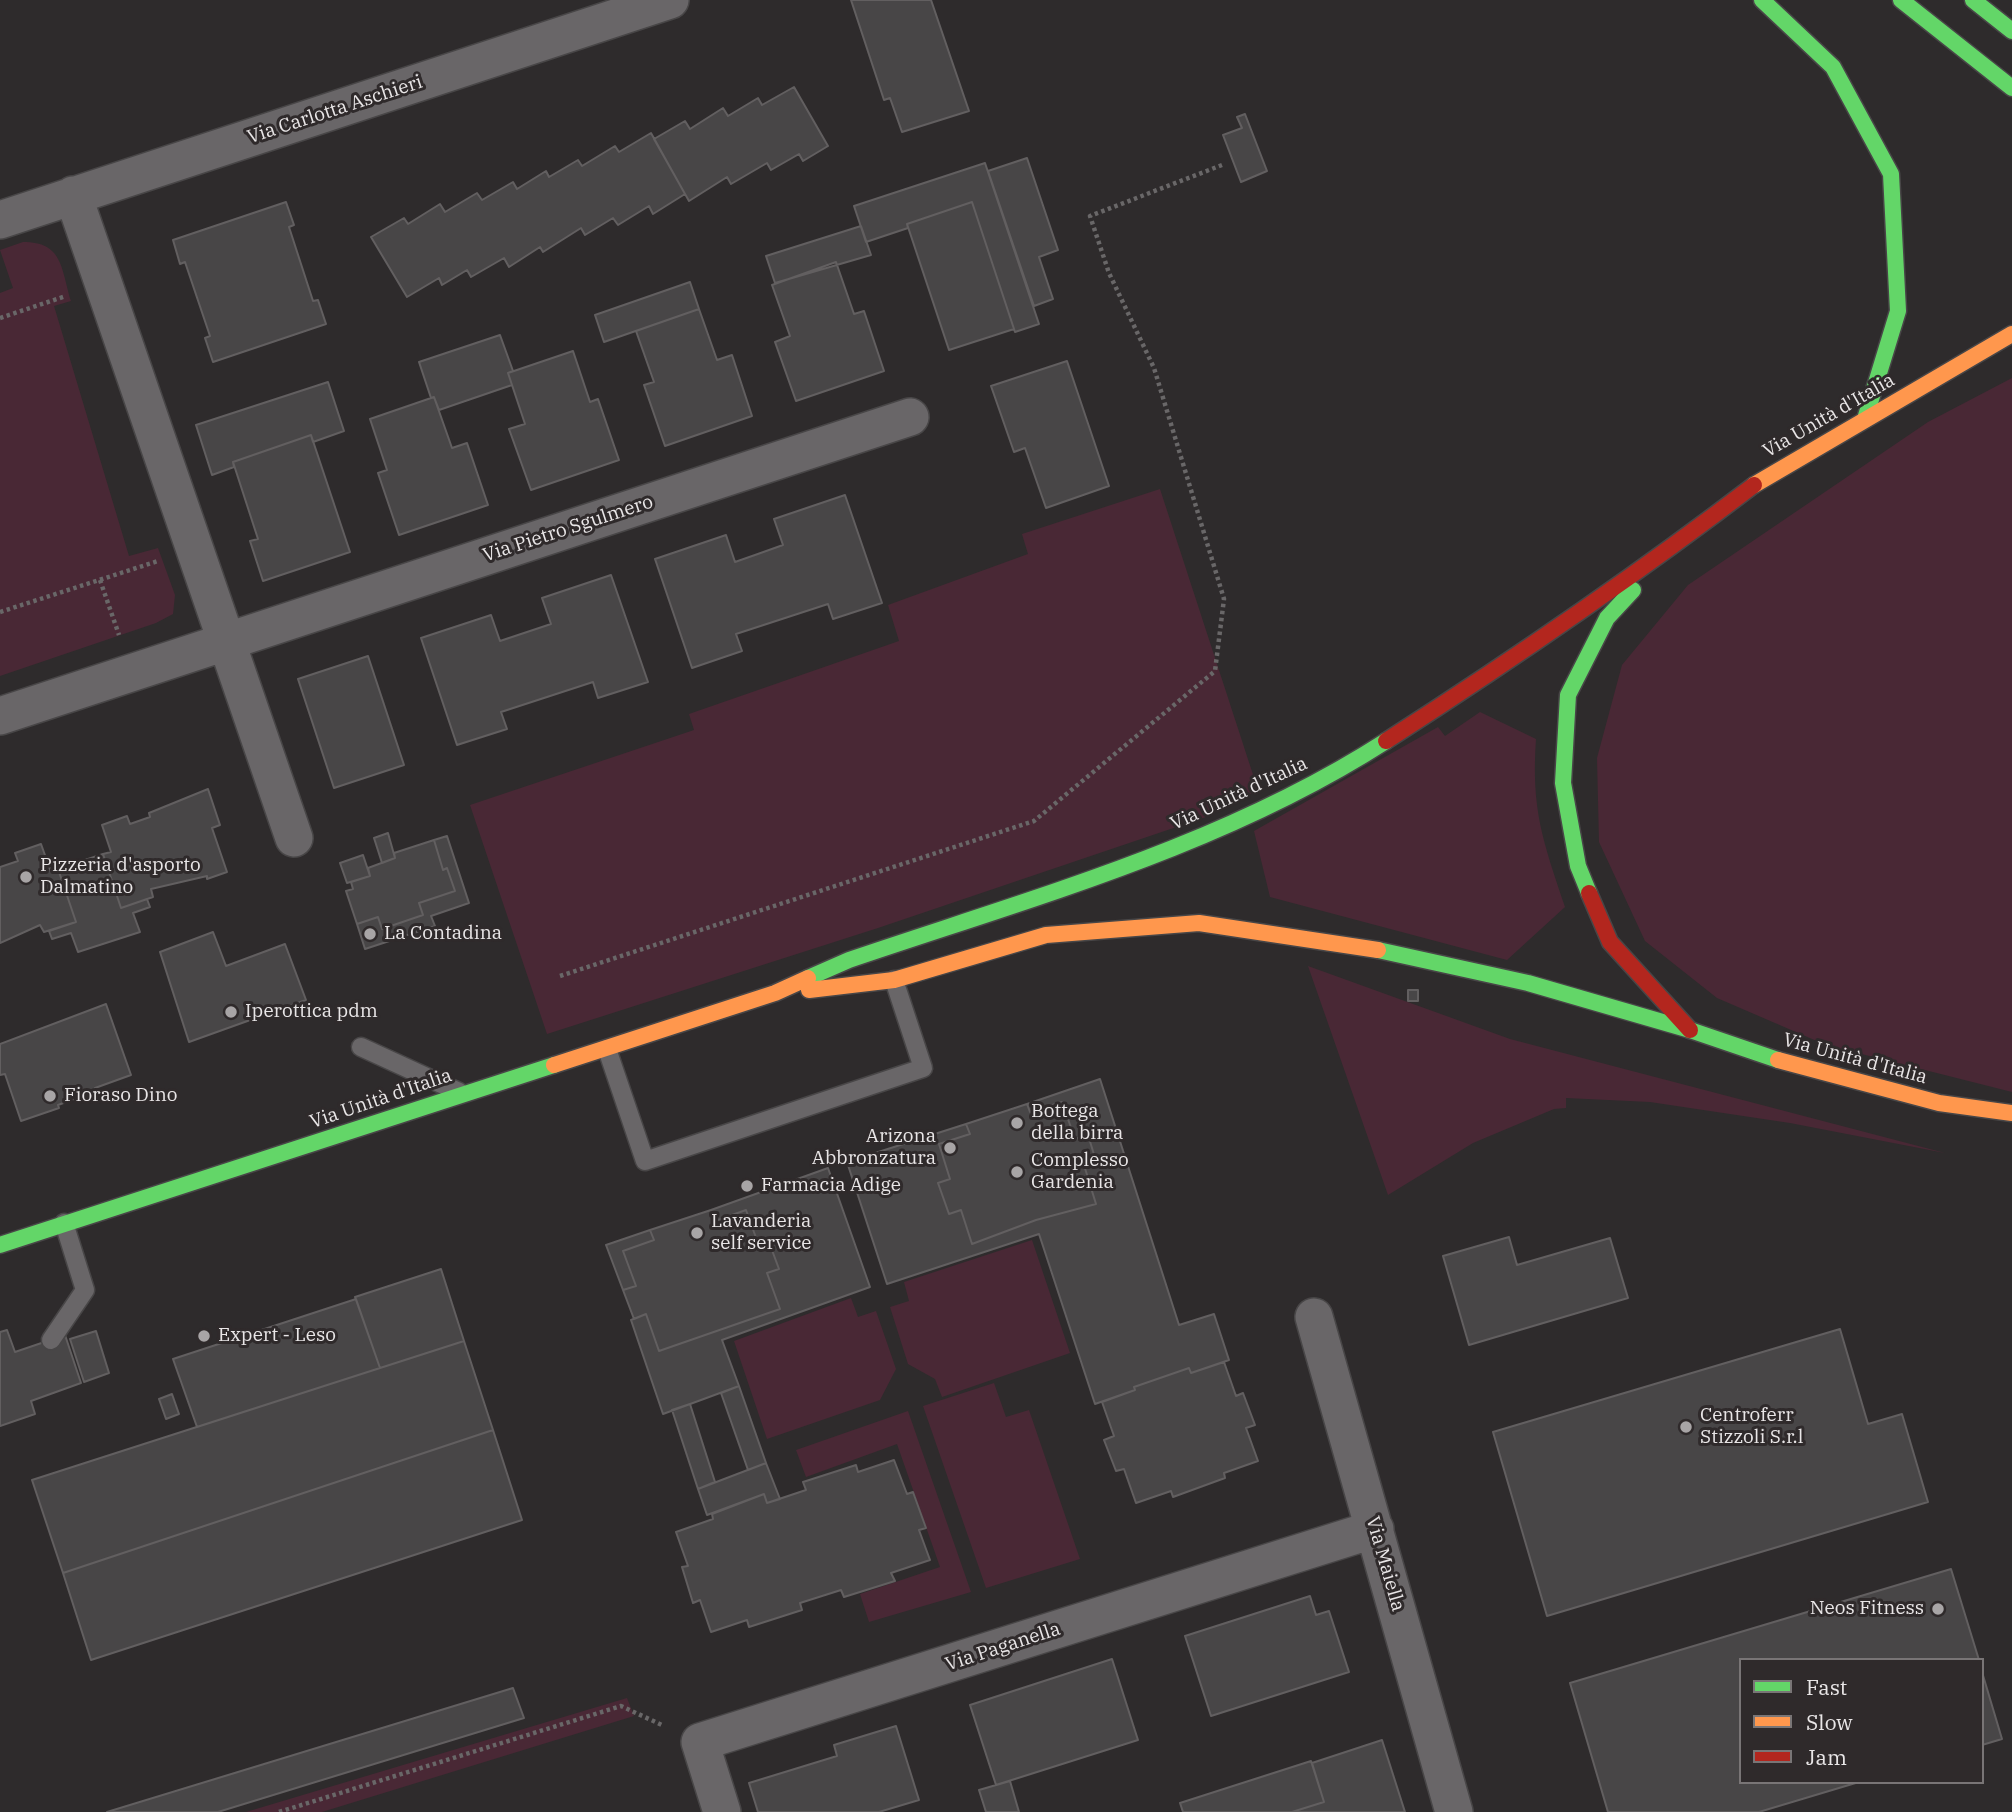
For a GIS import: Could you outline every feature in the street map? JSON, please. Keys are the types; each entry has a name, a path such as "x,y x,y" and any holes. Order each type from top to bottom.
{"main road":[{"path":"1762,0 1833,67 1891,174 1898,311 1865,419"},
{"path":"1901,0 2012,88"},
{"path":"1973,0 2012,31"},
{"name":"Via Unità d'Italia","path":"0,1245 775,993 849,960 1178,847 1345,768 1511,660 1676,545 1760,481 2012,334"},
{"name":"Via Unità d'Italia","path":"1676,545 1607,618 1568,695 1563,783 1578,866 1610,942 1690,1030"},
{"name":"Via Unità d'Italia","path":"775,993 894,980 1046,935 1199,923 1348,943 1528,984 1690,1030 1806,1069 1939,1103 2012,1114"}],"street":[{"name":"Via Carlotta Aschieri","path":"0,220 670,0"},
{"path":"73,195 294,838"},
{"name":"Via Pietro Sgulmero","path":"0,716 910,417"},
{"name":"Via Maiella","path":"1314,1317 1454,1812"},
{"name":"Via Paganella","path":"700,1742 1375,1529"},
{"path":"700,1742 722,1812"}],"lane":[{"path":"607,1049 645,1161 923,1068 894,980"},
{"path":"361,1047 462,1094"},
{"path":"51,1340 85,1290 64,1223"}],"path":[{"path":"560,976 1034,821 1215,671 1224,599 1154,368 1109,273 1090,216 1222,165"},
{"path":"0,318 103,283"},
{"path":"0,612 195,549"},
{"path":"100,580 132,673"},
{"path":"279,1812 621,1706 700,1742"}],"shaded area":[{"path":"23,242 46,247 53,252 62,268 71,301 54,306 129,556 158,548 175,595 173,614 156,623 0,676 0,293 13,288 0,250"},
{"path":"2012,378 2012,1092 1826,1045 1717,998 1645,941 1599,842 1597,758 1622,665 1688,585 1928,422"},
{"path":"1160,489 1258,790 1206,817 878,928 547,1034 470,805 694,730 689,714 899,641 888,605 1028,554 1022,534"},
{"path":"1480,712 1536,739 1535,786 1540,825 1565,907 1507,960 1270,897 1254,831 1438,727 1445,736"},
{"path":"1308,966 1510,1039 1945,1153 1790,1123 1650,1102 1566,1098 1566,1108 1554,1109 1473,1143 1388,1195"},
{"path":"1032,1240 1070,1353 942,1397 935,1379 908,1364 890,1307 909,1301 904,1282"},
{"path":"851,1298 858,1317 876,1311 896,1369 880,1400 767,1439 734,1341"},
{"path":"994,1383 1006,1417 1029,1410 1080,1559 986,1588 923,1406"},
{"path":"908,1411 971,1592 869,1622 860,1594 940,1567 897,1444 806,1477 796,1450"},
{"path":"627,1698 634,1716 322,1812 246,1812"}],"building":[{"path":"851,0 931,0 969,111 902,132 890,98 884,100"},
{"path":"794,87 828,146 803,161 799,154 771,170 767,163 731,184 727,177 689,201 654,139 685,121 690,129 723,108 728,116 758,98 762,105"},
{"path":"1245,114 1267,171 1241,182 1223,135 1242,128 1237,117"},
{"path":"651,133 685,194 653,214 649,206 618,225 613,218 585,235 581,228 543,252 540,247 509,267 504,258 471,277 467,270 442,285 439,278 407,297 371,237 404,218 408,224 440,204 445,212 477,193 482,200 513,182 517,189 546,171 549,177 578,160 582,166 615,146 619,152"},
{"path":"1027,158 1058,250 1039,257 1053,299 1034,306 988,171"},
{"path":"985,163 1039,324 1015,332 972,202 907,224 908,228 866,242 854,206"},
{"path":"286,202 294,225 289,227 313,301 318,300 326,324 213,362 205,338 210,336 185,262 180,264 173,240"},
{"path":"972,202 1014,329 949,350 907,224"},
{"path":"861,226 871,255 775,283 766,256"},
{"path":"836,262 854,314 864,311 884,371 796,401 775,342 790,336 772,285"},
{"path":"690,282 699,309 604,342 595,315"},
{"path":"699,309 717,360 732,355 752,416 665,446 644,385 654,382 636,331"},
{"path":"500,335 513,371 508,373 512,385 439,410 434,397 431,398 419,362"},
{"path":"573,351 590,402 598,399 619,460 531,490 509,429 525,424 508,373"},
{"path":"1067,361 1109,486 1046,508 1025,448 1014,452 991,386"},
{"path":"328,382 344,431 313,442 311,435 233,462 234,467 212,475 196,425"},
{"path":"434,397 452,448 467,443 488,505 399,535 378,473 387,470 370,419"},
{"path":"311,435 350,552 263,581 250,541 258,539 233,462"},
{"path":"845,495 882,603 833,619 828,604 736,634 742,651 692,668 655,559 726,535 735,562 783,545 774,519"},
{"path":"611,575 648,682 598,698 593,682 501,712 507,729 457,745 421,638 491,615 500,641 551,624 542,598"},
{"path":"368,656 404,765 334,788 298,679"},
{"path":"208,789 220,825 212,828 227,872 207,879 207,876 151,889 153,897 121,908 103,854 111,852 102,825 127,816 130,824 150,817 149,813"},
{"path":"388,833 395,858 382,863 374,838"},
{"path":"447,836 469,903 431,916 435,926 365,949 357,924 378,917 382,929 423,915 419,903 455,891 447,868 443,870 434,840"},
{"path":"434,840 443,870 447,868 455,891 419,903 423,915 382,929 378,917 357,924 346,891 353,889 351,882 370,876 368,868 395,858 394,853"},
{"path":"41,844 51,872 58,869 76,922 44,932 40,925 0,943 0,867 18,861 15,853"},
{"path":"103,854 121,908 147,899 150,907 133,913 140,932 78,952 71,933 52,939 49,931 76,922 58,869"},
{"path":"363,855 370,876 347,883 340,863"},
{"path":"213,932 226,966 285,944 306,1000 189,1042 160,952"},
{"path":"1408,990 1418,990 1418,1001 1408,1001"},
{"path":"106,1004 131,1075 95,1088 96,1091 58,1105 59,1108 21,1121 5,1074 0,1075 0,1044"},
{"path":"1100,1079 1179,1325 1214,1314 1229,1360 1191,1373 1189,1368 1095,1404 1039,1234 887,1284 847,1162 966,1124 970,1134 939,1144 950,1179 938,1183 949,1214 961,1210 972,1244 1036,1220 1096,1204 1084,1165 1096,1161 1088,1135 1075,1139 1062,1102 1030,1112 1027,1104"},
{"name":"Complesso Gardenia","path":"1062,1102 1075,1139 1088,1135 1096,1161 1084,1165 1096,1204 1036,1220 972,1244 961,1210 949,1214 938,1183 950,1179 939,1144 970,1134 966,1124 1027,1104 1030,1112"},
{"path":"828,1168 870,1287 722,1340 739,1386 663,1414 631,1320 646,1314 659,1351 780,1309 767,1273 779,1269 769,1242 759,1246 746,1210 715,1221 711,1210"},
{"path":"711,1210 715,1221 746,1210 759,1246 769,1242 779,1269 767,1273 780,1309 659,1351 646,1314 634,1319 623,1290 636,1286 623,1251 654,1240 650,1230"},
{"path":"650,1230 654,1240 623,1251 636,1286 623,1290 606,1245"},
{"path":"1509,1237 1517,1265 1610,1238 1628,1298 1469,1345 1443,1256"},
{"path":"441,1269 464,1341 380,1368 355,1297"},
{"path":"356,1299 380,1368 197,1427 173,1359"},
{"path":"1840,1329 1868,1424 1902,1414 1928,1502 1547,1616 1493,1432"},
{"path":"7,1330 15,1352 65,1335 81,1383 31,1401 35,1414 0,1426 0,1332"},
{"path":"96,1331 109,1373 84,1382 70,1339"},
{"path":"464,1341 493,1430 63,1573 32,1480"},
{"path":"1224,1362 1236,1396 1243,1393 1255,1425 1246,1428 1258,1461 1224,1473 1225,1478 1173,1497 1171,1491 1136,1503 1124,1469 1116,1471 1104,1440 1114,1436 1102,1402 1135,1390 1134,1387 1189,1368 1191,1373"},
{"path":"739,1386 766,1463 748,1470 721,1393"},
{"path":"172,1394 179,1414 166,1419 159,1399"},
{"path":"690,1404 715,1482 698,1489 672,1410"},
{"path":"493,1430 522,1520 91,1660 63,1573"},
{"path":"894,1460 907,1494 913,1492 926,1528 919,1530 930,1560 891,1573 895,1581 844,1597 841,1590 800,1603 802,1610 749,1627 747,1620 711,1632 700,1600 693,1603 682,1567 688,1566 676,1532 713,1519 712,1514 764,1494 767,1503 806,1490 803,1482 856,1465 858,1472"},
{"path":"766,1463 780,1499 767,1503 764,1494 707,1515 698,1489"},
{"path":"1951,1569 1978,1658 1739,1658 1739,1784 1852,1784 1759,1812 1608,1812 1570,1683"},
{"path":"1310,1596 1316,1615 1329,1611 1349,1672 1211,1716 1185,1636"},
{"path":"1112,1659 1138,1740 996,1785 970,1705"},
{"path":"1984,1679 2002,1739 1984,1744"},
{"path":"513,1688 524,1718 218,1812 107,1812"},
{"path":"896,1726 919,1800 879,1812 758,1812 749,1783 837,1756 834,1745"},
{"path":"1382,1740 1405,1812 1292,1812 1324,1802 1312,1763"},
{"path":"1311,1761 1324,1802 1292,1812 1183,1812 1180,1803"},
{"path":"1010,1781 1019,1812 986,1812 979,1790"}],"traffic: fast":[{"path":"1762,0 1833,67 1891,174 1898,311 1865,419"},
{"path":"1901,0 2012,88"},
{"path":"1973,0 2012,31"},
{"path":"1589,893 1578,866 1563,783 1568,695 1607,618 1633,590"},
{"path":"808,978 849,960 1125,867 1192,840 1259,811 1324,778 1386,741"},
{"path":"1378,950 1528,983 1690,1030 1778,1060"},
{"path":"0,1245 554,1065"}],"traffic: slow":[{"path":"1754,485 2012,334"},
{"path":"809,990 894,980 1046,935 1199,923 1378,950"},
{"path":"554,1065 775,993 808,978"},
{"path":"1778,1060 1939,1103 2012,1113"}],"traffic: jam":[{"path":"1386,741 1573,617 1754,485"},
{"path":"1589,893 1610,942 1690,1030"}],"place":[{"name":"Pizzeria d'asporto Dalmatino","path":"26,877"},
{"name":"La Contadina","path":"370,934"},
{"name":"Iperottica pdm","path":"231,1012"},
{"name":"Fioraso Dino","path":"50,1096"},
{"name":"Bottega della birra","path":"1017,1123"},
{"name":"Arizona Abbronzatura","path":"950,1148"},
{"name":"Complesso Gardenia","path":"1017,1172"},
{"name":"Farmacia Adige","path":"747,1186"},
{"name":"Lavanderia self service","path":"697,1233"},
{"name":"Expert - Leso","path":"204,1336"},
{"name":"Centroferr Stizzoli S.r.l","path":"1686,1427"},
{"name":"Neos Fitness","path":"1938,1609"}]}
